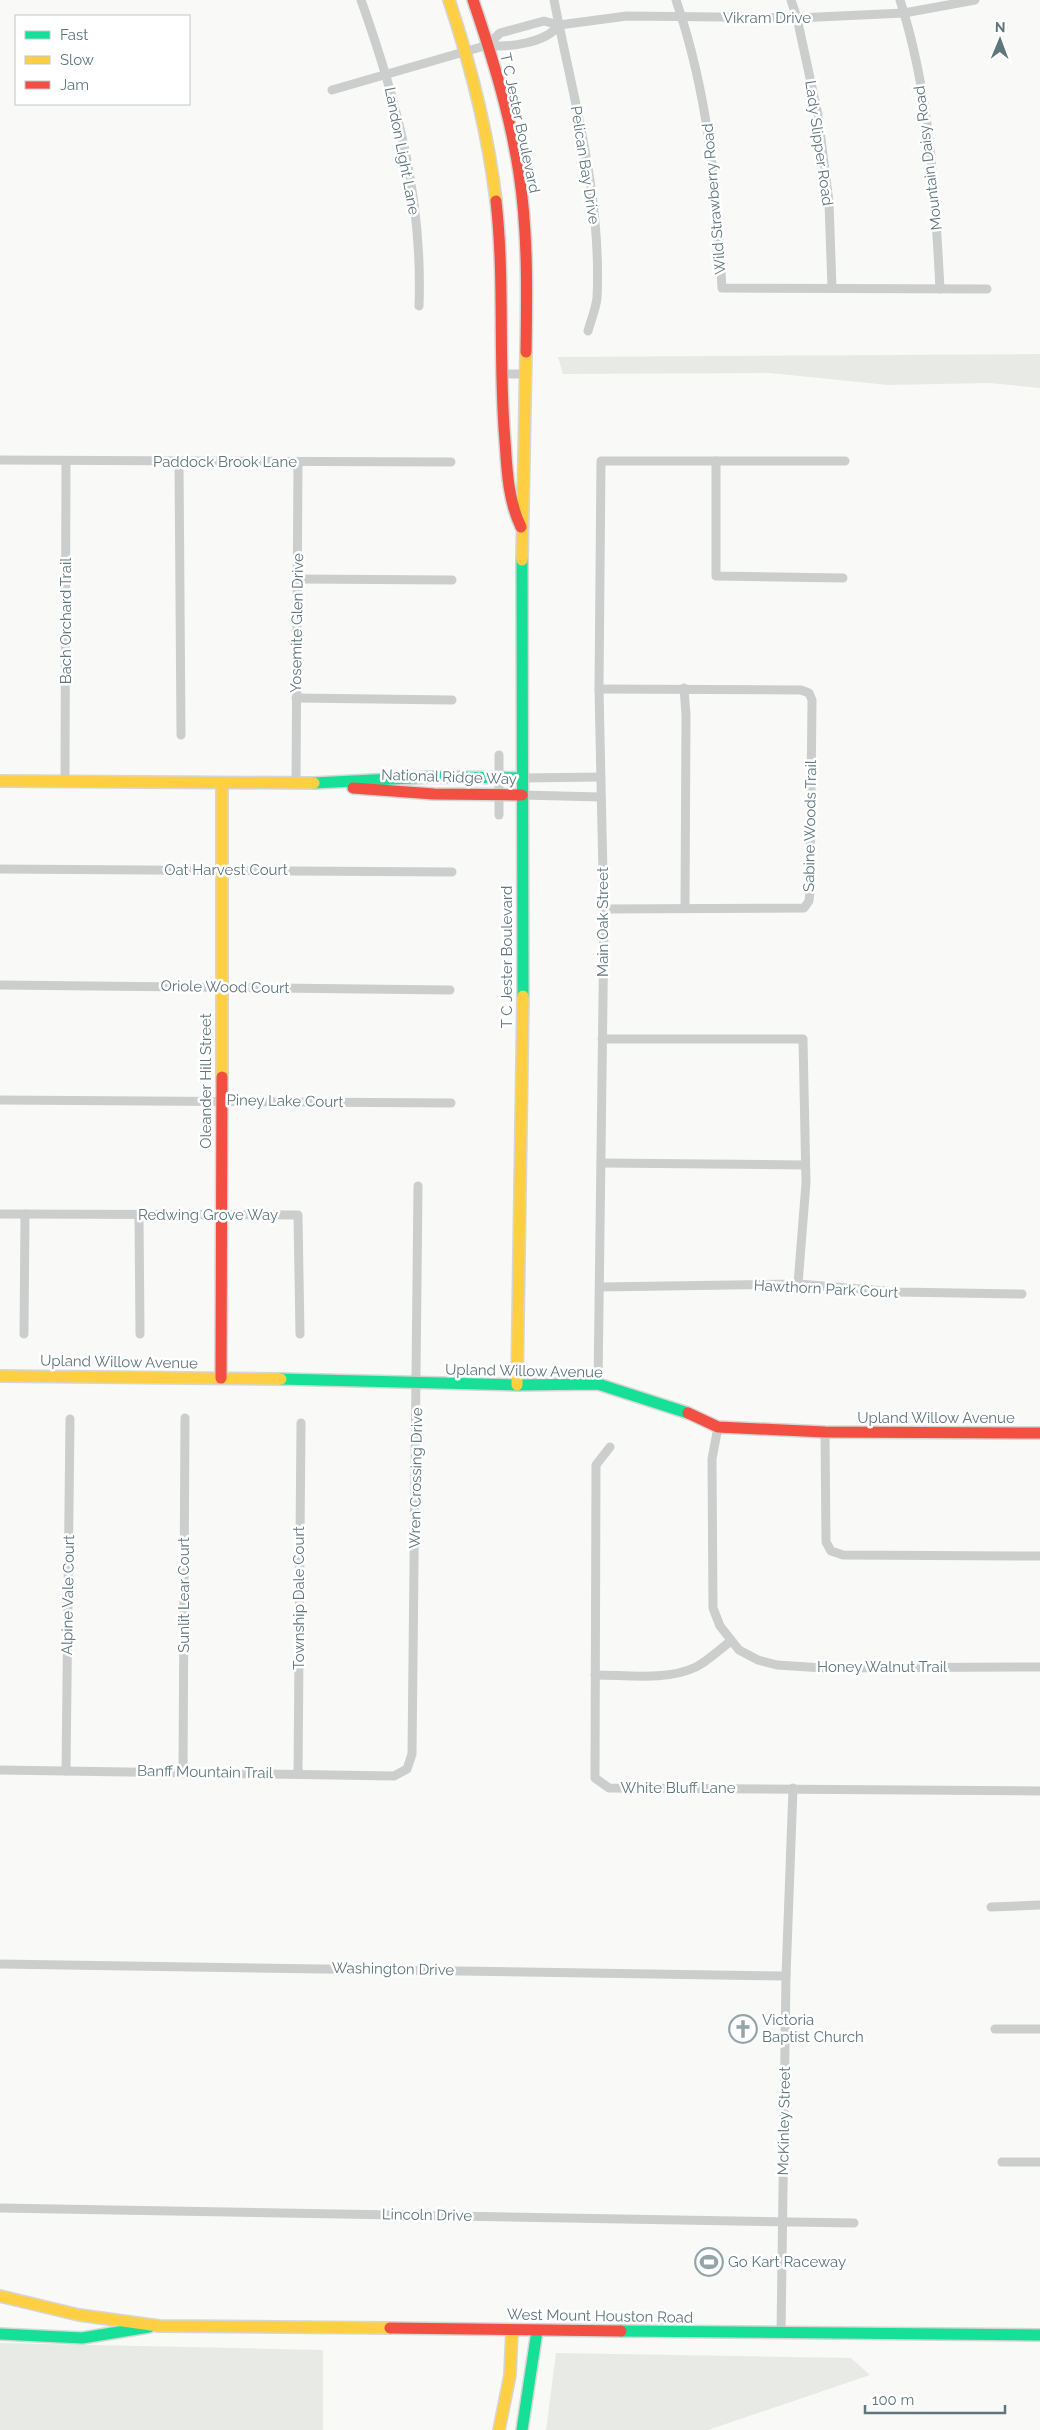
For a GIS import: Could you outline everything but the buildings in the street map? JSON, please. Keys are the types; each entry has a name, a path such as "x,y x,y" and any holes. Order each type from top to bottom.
{"street":[{"name":"Landon Light Lane","path":"361,0 386,73 412,182 417,231 419,306"},
{"name":"T C Jester Boulevard","path":"449,0 467,51 494,168 500,249 500,374 502,411 511,509 522,529"},
{"name":"T C Jester Boulevard","path":"473,0 503,99 519,174 528,279 522,529 522,1069 517,1386"},
{"name":"Pelican Bay Drive","path":"554,0 584,143 594,210 597,299 588,331"},
{"name":"Wild Strawberry Road","path":"676,0 708,120 716,190 722,288 987,289"},
{"name":"Lady Slipper Road","path":"791,0 797,18 818,115 829,202 832,288"},
{"name":"Mountain Daisy Road","path":"900,0 924,103 935,200 940,289"},
{"name":"Vikram Drive","path":"488,45 500,33 544,21 559,25 627,16 797,18 904,14 975,0"},
{"name":"Vikram Drive","path":"332,90 488,45 506,47 523,43 548,34 559,25"},
{"path":"500,374 526,374"},
{"name":"Paddock Brook Lane","path":"0,460 451,462"},
{"name":"Bach Orchard Trail","path":"65,782 66,460"},
{"path":"178,461 181,735"},
{"name":"Main Oak Street","path":"598,1384 604,909 599,690 601,461 716,461"},
{"path":"843,578 716,576 716,461 845,461"},
{"name":"Yosemite Glen Drive","path":"296,784 298,462"},
{"path":"298,579 452,580"},
{"path":"599,690 684,688 686,716 685,908"},
{"name":"Sabine Woods Trail","path":"604,909 796,910 804,908 809,901 812,700 809,693 801,690 684,688"},
{"path":"296,698 452,700"},
{"path":"498,815 499,755"},
{"name":"National Ridge Way","path":"296,784 432,777 601,778"},
{"name":"National Ridge Way","path":"0,782 296,784 434,794 601,797"},
{"name":"Oleander Hill Street","path":"221,1378 222,783"},
{"name":"Oat Harvest Court","path":"0,869 452,872"},
{"name":"Oriole Wood Court","path":"0,985 450,990"},
{"path":"602,1039 803,1039 805,1165 798,1284"},
{"name":"Piney Lake Court","path":"0,1100 451,1103"},
{"path":"602,1163 805,1165"},
{"name":"Wren Crossing Drive","path":"407,1769 412,1754 418,1186"},
{"name":"Redwing Grove Way","path":"0,1214 298,1215 300,1334"},
{"path":"24,1334 25,1214"},
{"path":"139,1214 140,1334"},
{"name":"Hawthorn Park Court","path":"600,1288 798,1284 897,1292 1022,1294"},
{"name":"Upland Willow Avenue","path":"0,1376 221,1378 517,1386 598,1384 694,1415 718,1427 825,1432 1040,1433"},
{"name":"Alpine Vale Court","path":"66,1771 70,1418"},
{"name":"Sunlit Lear Court","path":"184,1772 186,1418"},
{"name":"Township Dale Court","path":"298,1774 301,1423"},
{"name":"Honey Walnut Trail","path":"718,1427 712,1459 713,1608 720,1626 739,1650 758,1660 777,1665 823,1668 1040,1668"},
{"path":"825,1432 826,1542 831,1551 843,1555 1040,1556"},
{"name":"White Bluff Lane","path":"610,1447 596,1465 594,1778 609,1788 1040,1791"},
{"path":"595,1675 663,1675 682,1672 697,1667 731,1641"},
{"name":"Banff Mountain Trail","path":"0,1770 394,1776 407,1769"},
{"name":"McKinley Street","path":"781,2333 786,1976 793,1788"},
{"path":"991,1906 1040,1905"},
{"name":"Washington Drive","path":"0,1964 786,1976"},
{"path":"995,2029 1040,2029"},
{"path":"1002,2162 1040,2162"},
{"name":"Lincoln Drive","path":"0,2208 854,2223"},
{"path":"0,2296 47,2310 90,2318 160,2326"},
{"path":"0,2334 82,2338 160,2326"},
{"name":"West Mount Houston Road","path":"160,2326 1040,2335"},
{"path":"499,2430 510,2375 512,2330"},
{"path":"522,2430 537,2331"}],"shaded area":[{"path":"1040,354 1040,388 989,383 888,385 770,373 563,374 558,357"},
{"path":"0,2343 323,2350 323,2430 0,2430"},
{"path":"556,2353 851,2358 870,2375 708,2430 546,2430"}],"traffic: fast":[{"path":"522,560 523,996"},
{"path":"314,783 432,777 522,778"},
{"path":"281,1379 517,1385 598,1384 688,1413"},
{"path":"0,2334 82,2338 149,2327"},
{"path":"522,2430 537,2331"},
{"path":"621,2331 1040,2335"}],"traffic: slow":[{"path":"449,0 478,99 493,175 496,201"},
{"path":"522,560 526,352"},
{"path":"0,781 314,783"},
{"path":"222,783 222,1077"},
{"path":"517,1385 523,996"},
{"path":"0,1376 281,1379"},
{"path":"0,2296 79,2315 159,2326 390,2328"},
{"path":"499,2430 510,2375 512,2330"}],"traffic: jam":[{"path":"473,0 500,85 519,173 527,285 526,352"},
{"path":"496,201 499,231 503,411 509,485 513,506 521,527"},
{"path":"353,788 434,794 522,795"},
{"path":"221,1378 222,1077"},
{"path":"688,1413 718,1427 825,1432 1040,1433"},
{"path":"390,2328 621,2331"}],"place":[{"name":"Victoria Baptist Church","path":"743,2029"},
{"name":"Go Kart Raceway","path":"709,2262"}]}
